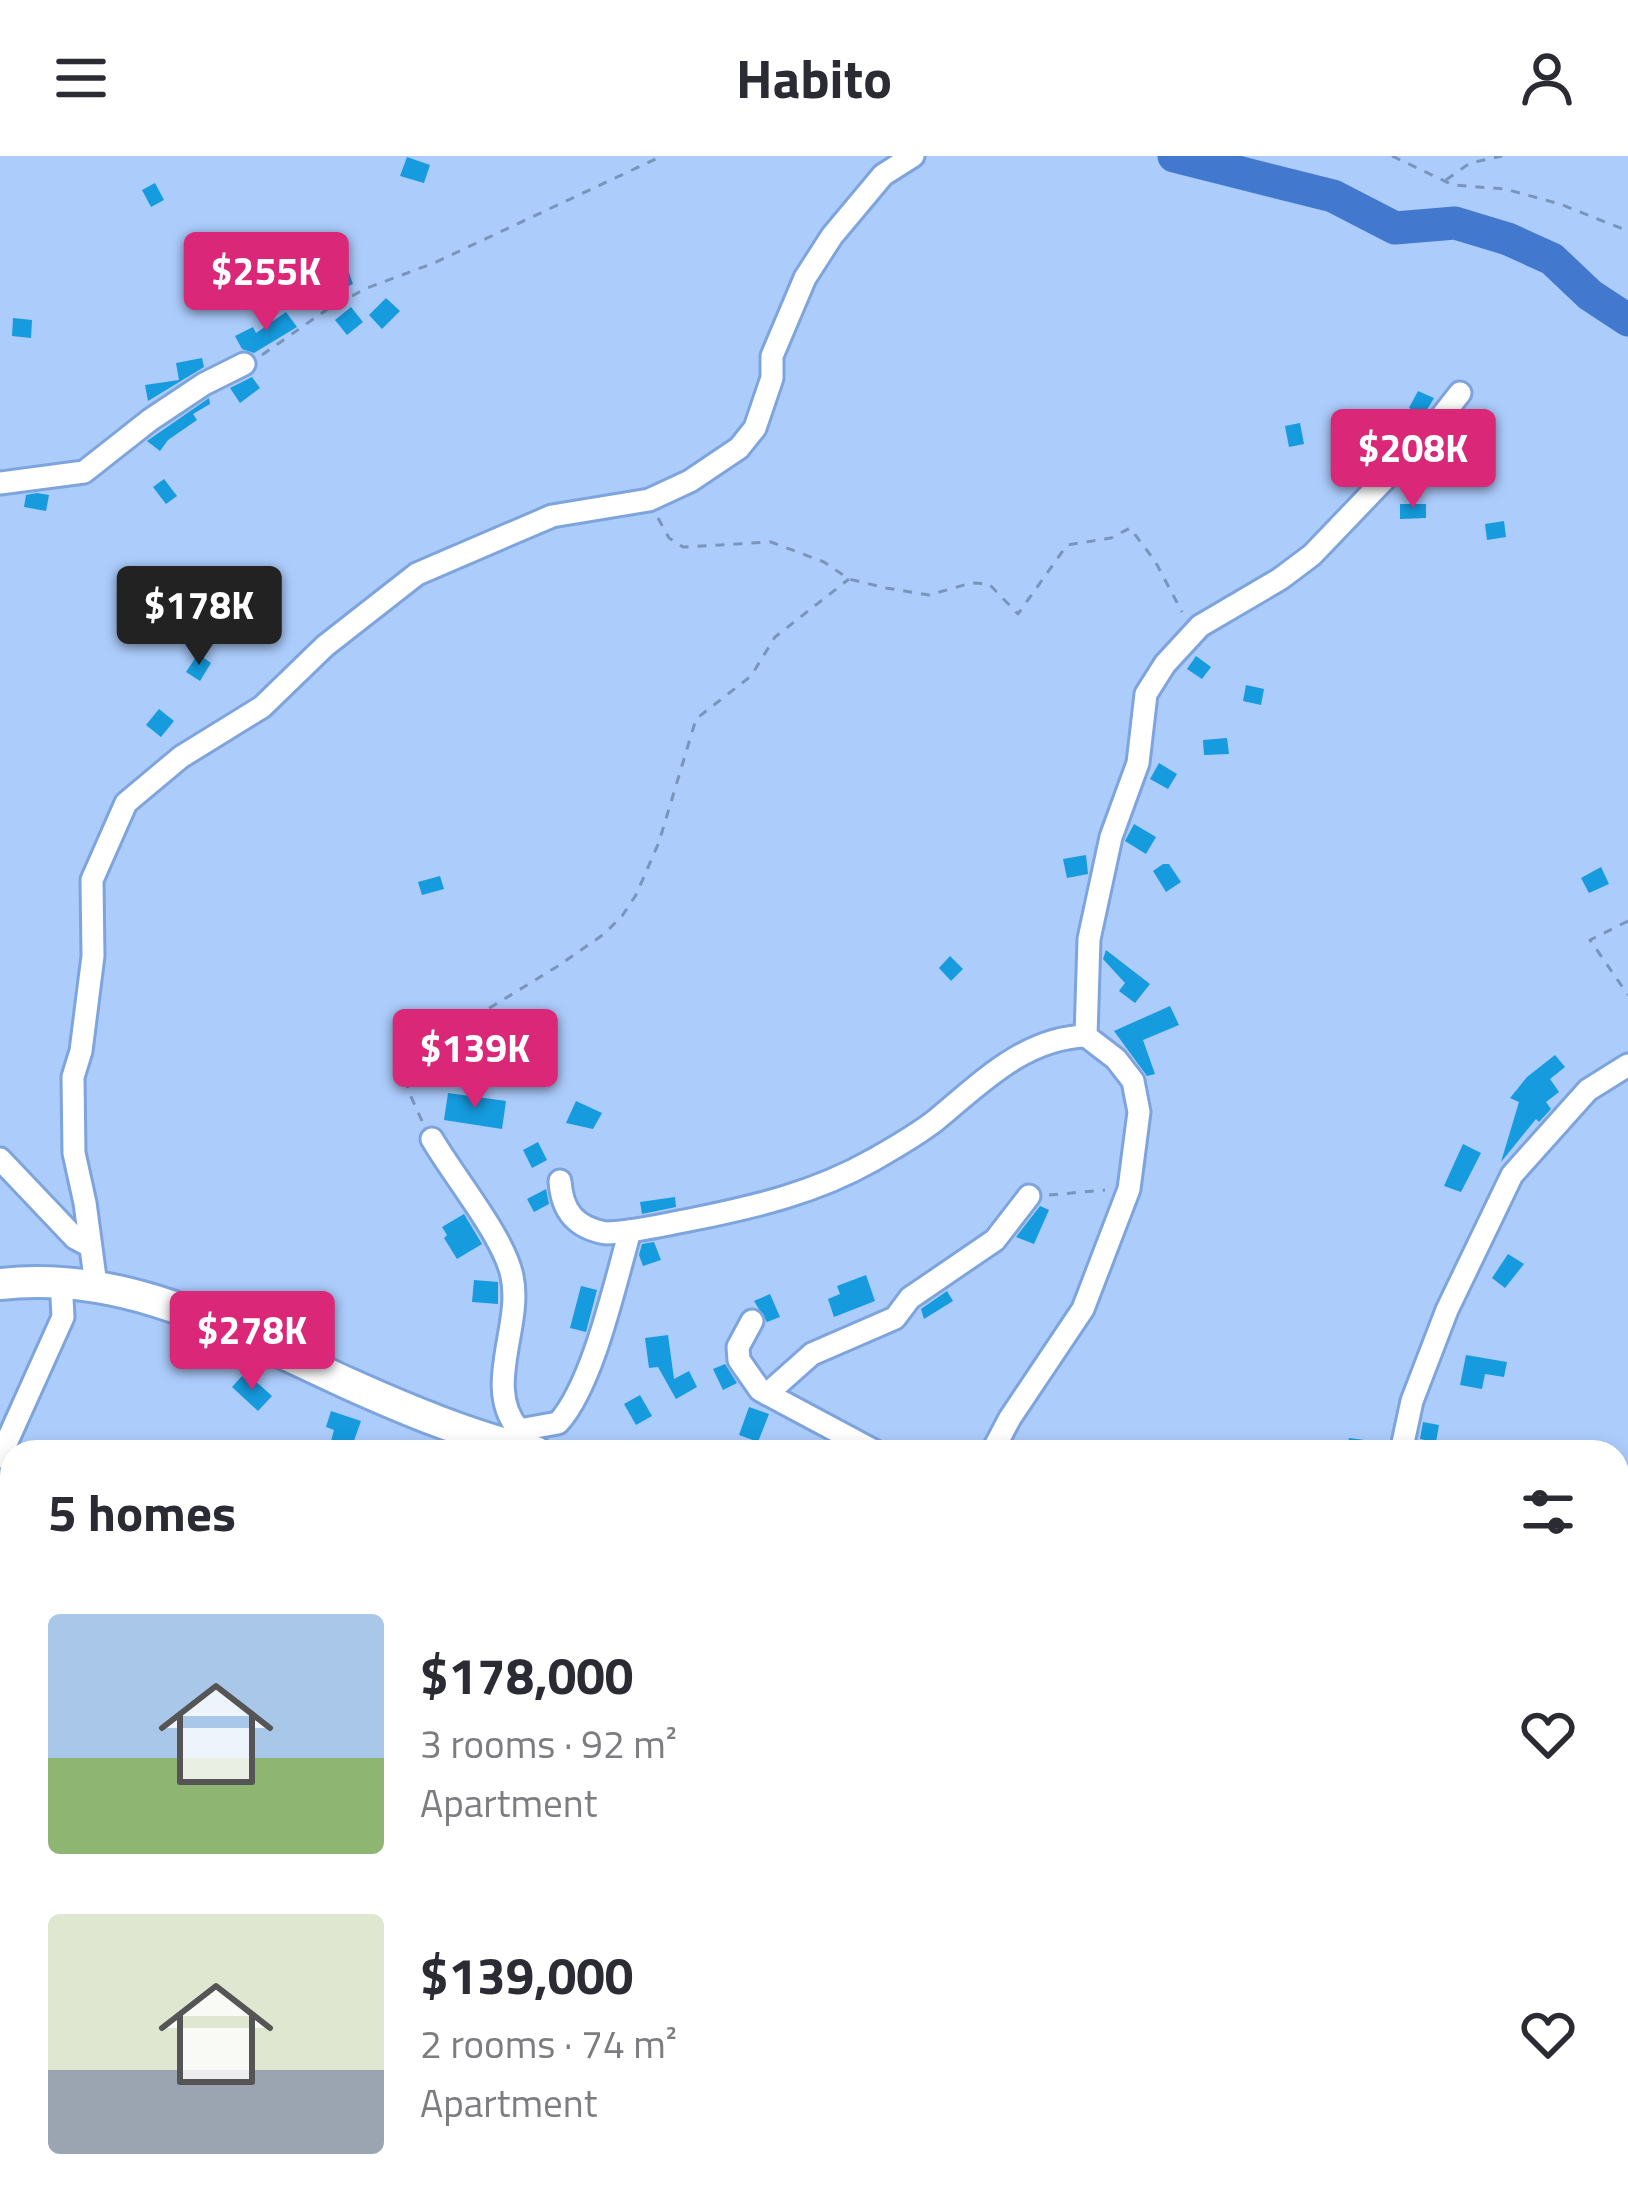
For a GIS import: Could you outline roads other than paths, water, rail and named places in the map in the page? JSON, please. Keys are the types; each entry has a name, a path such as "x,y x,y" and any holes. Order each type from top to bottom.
{"highway":[{"path":"0,1284 61,1280 168,1302 388,1401 513,1440"}],"street":[{"path":"96,1285 74,1154 74,1077 93,956 92,880 126,803 181,758 262,707 325,646 417,574 552,516 649,500 690,481 739,448 755,428 772,378 772,356 805,278 865,195 883,175 913,156"},
{"path":"0,483 84,472 150,420 244,364"},
{"path":"1086,1036 1089,939 1111,837 1138,763 1146,694 1165,664 1200,626 1312,555 1427,435 1460,393"},
{"path":"560,1181 564,1204 579,1223 606,1233 778,1202 833,1181 933,1122 982,1079 1027,1051 1064,1037 1086,1036 1116,1059 1133,1081 1139,1112 1129,1189 1083,1309 998,1440"},
{"path":"1404,1440 1412,1401 1447,1310 1512,1175 1588,1090 1628,1065"},
{"path":"432,1139 500,1242 512,1272 515,1295 503,1397 507,1416 521,1440"},
{"path":"0,1159 75,1238 90,1246"},
{"path":"767,1394 812,1354 895,1318 910,1298 995,1240 1029,1196"},
{"path":"528,1440 558,1423 573,1402 630,1231"},
{"path":"8,1440 63,1317 61,1280"},
{"path":"752,1321 738,1347 739,1360 767,1394 857,1440"}],"waterway":[{"path":"1174,156 1333,196 1395,228 1455,223 1508,239 1552,259 1590,295 1628,320"}]}
